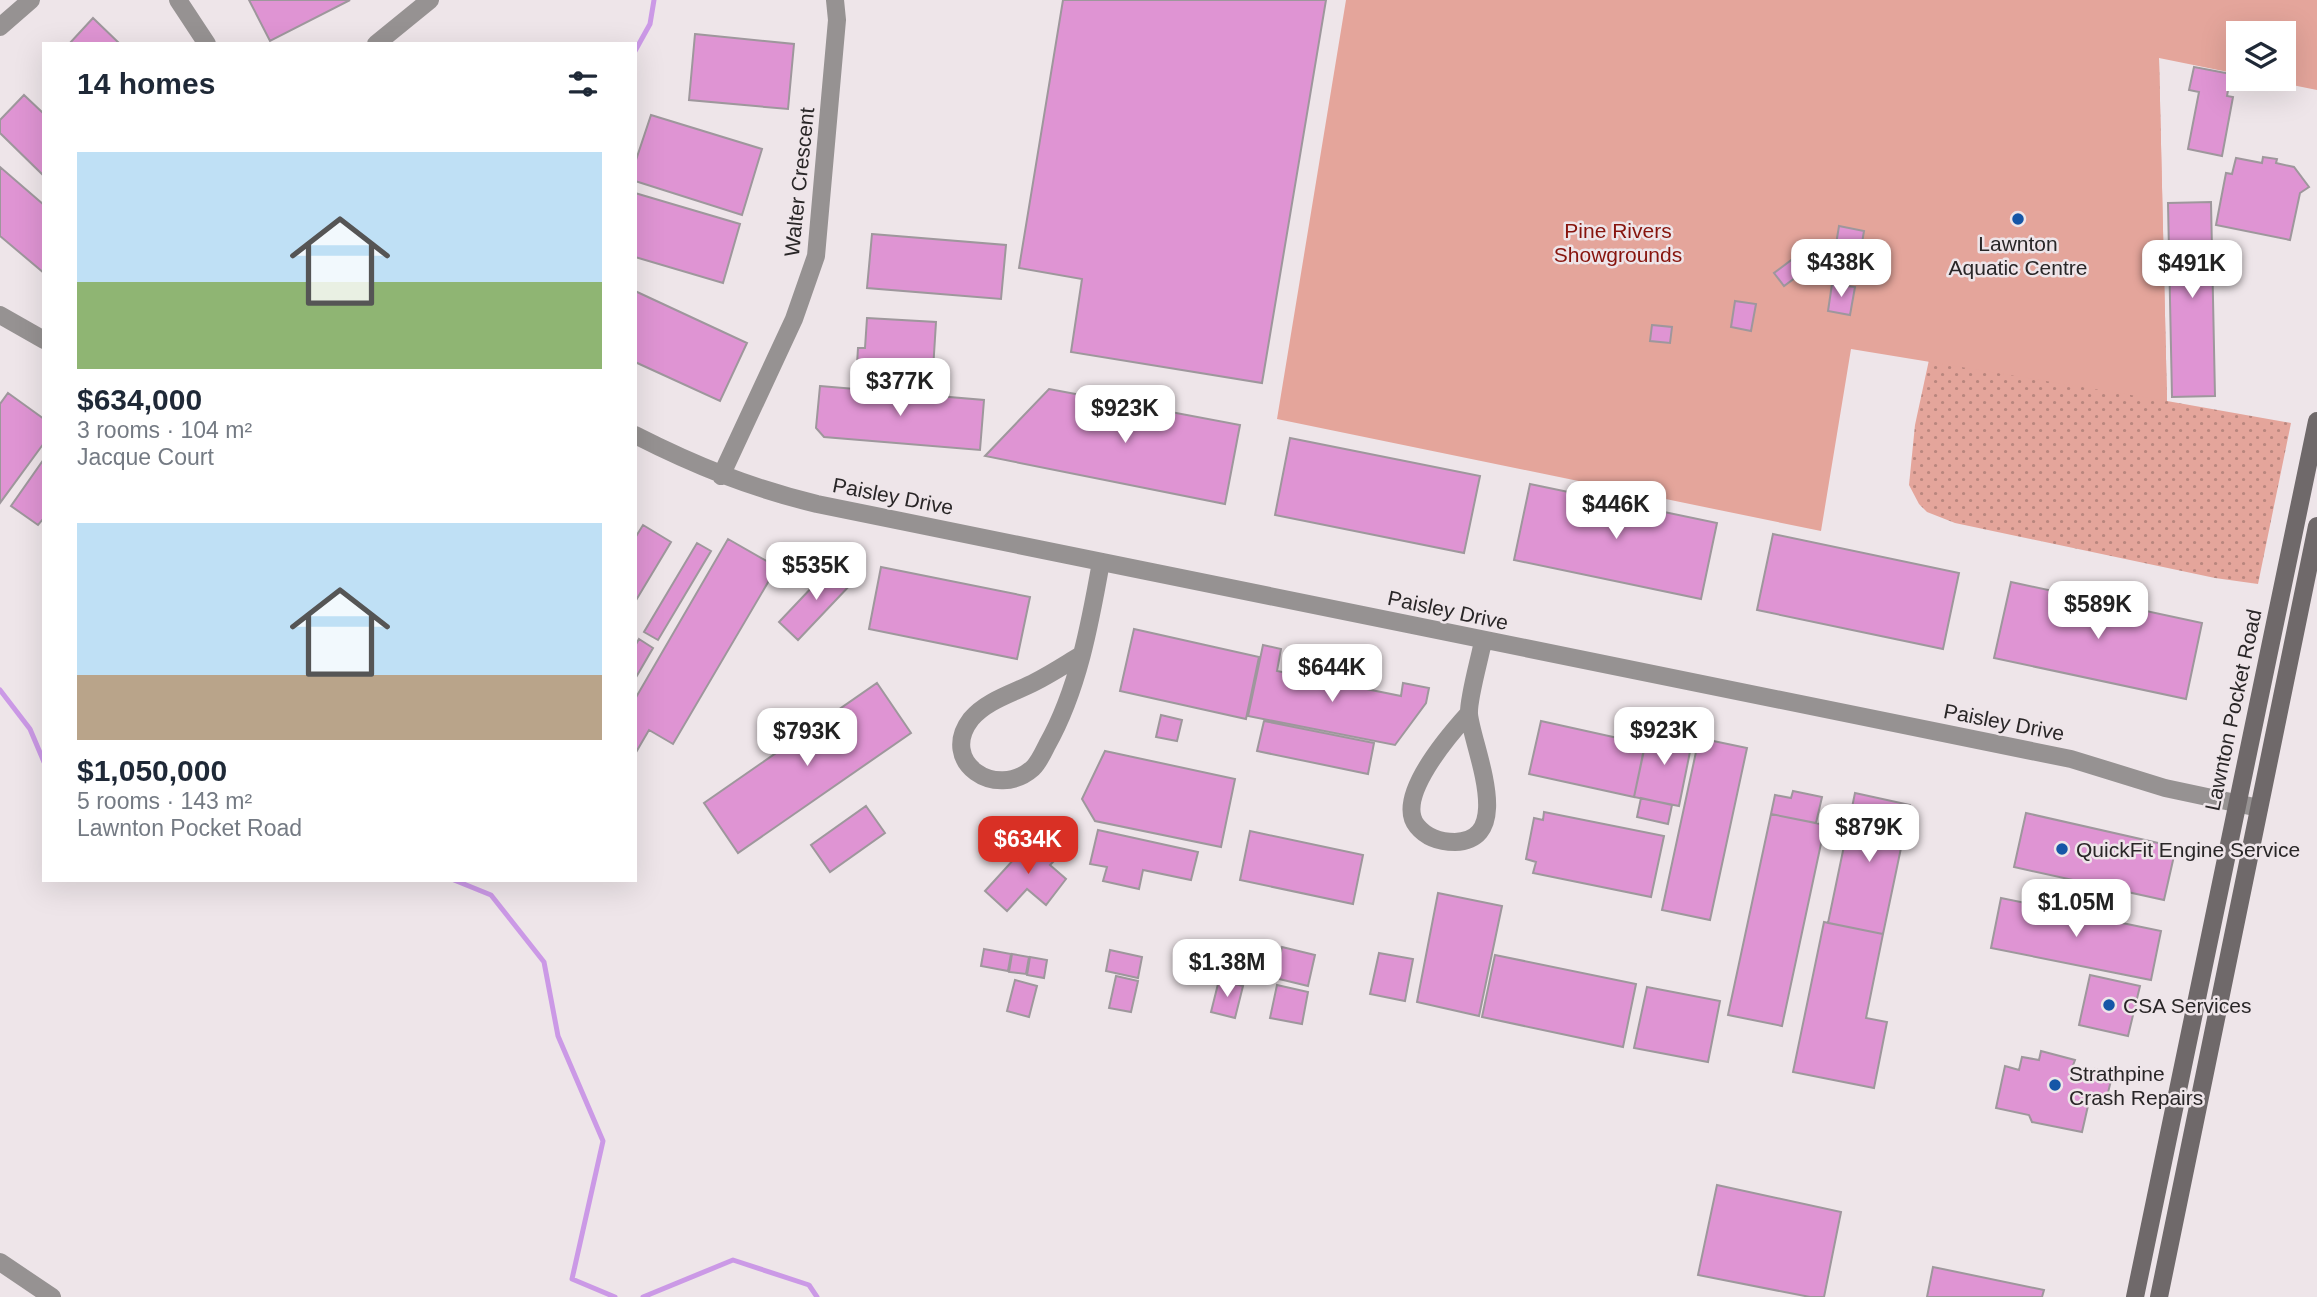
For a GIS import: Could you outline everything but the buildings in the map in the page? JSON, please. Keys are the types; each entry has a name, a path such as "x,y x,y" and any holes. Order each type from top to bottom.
{"main road":[{"name":"Lawnton Pocket Road","path":"2135,1297 2317,421"},
{"path":"2159,1297 2317,526"}],"street":[{"path":"0,27 32,0"},
{"path":"178,0 206,42"},
{"path":"378,42 430,0"},
{"name":"Walter Crescent","path":"721,476 794,319 816,256 837,20 835,0"},
{"path":"0,315 42,339"},
{"name":"Paisley Drive","path":"637,436 721,476 767,492 817,504 2071,759 2165,788 2259,808"},
{"path":"1081,654 1034,682 1004,695 971,719 960,749 975,772 988,779 1004,781 1020,778 1035,766 1054,733 1075,681 1094,603 1101,562"},
{"path":"1469,713 1452,732 1419,781 1410,803 1410,813 1415,824 1436,840 1463,842 1473,837 1486,821 1486,792 1469,713 1483,640"},
{"path":"0,1262 52,1297"}],"green space":[{"name":"Pine Rivers Showgrounds","path":"1346,0 2317,0 2317,90 2296,86 2296,21 2226,21 2226,72 2159,58 2167,401 1851,349 1821,531 1277,419"},
{"path":"2161,0 2159,58 2167,401 2291,423 2258,584 2215,578 1955,523 1927,512 1919,504 1909,485 1915,425 1938,318"}],"waterway":[{"path":"637,47 650,24 654,0"},
{"path":"0,690 30,729 42,757"},
{"path":"459,882 491,895 544,962 558,1036 603,1141 572,1279 615,1297"},
{"path":"643,1297 733,1260 809,1285 817,1297"}],"place":[{"name":"Lawnton Aquatic Centre","path":"2018,219"},
{"name":"QuickFit Engine Service","path":"2062,849"},
{"name":"CSA Services","path":"2109,1005"},
{"name":"Strathpine Crash Repairs","path":"2055,1085"}]}
